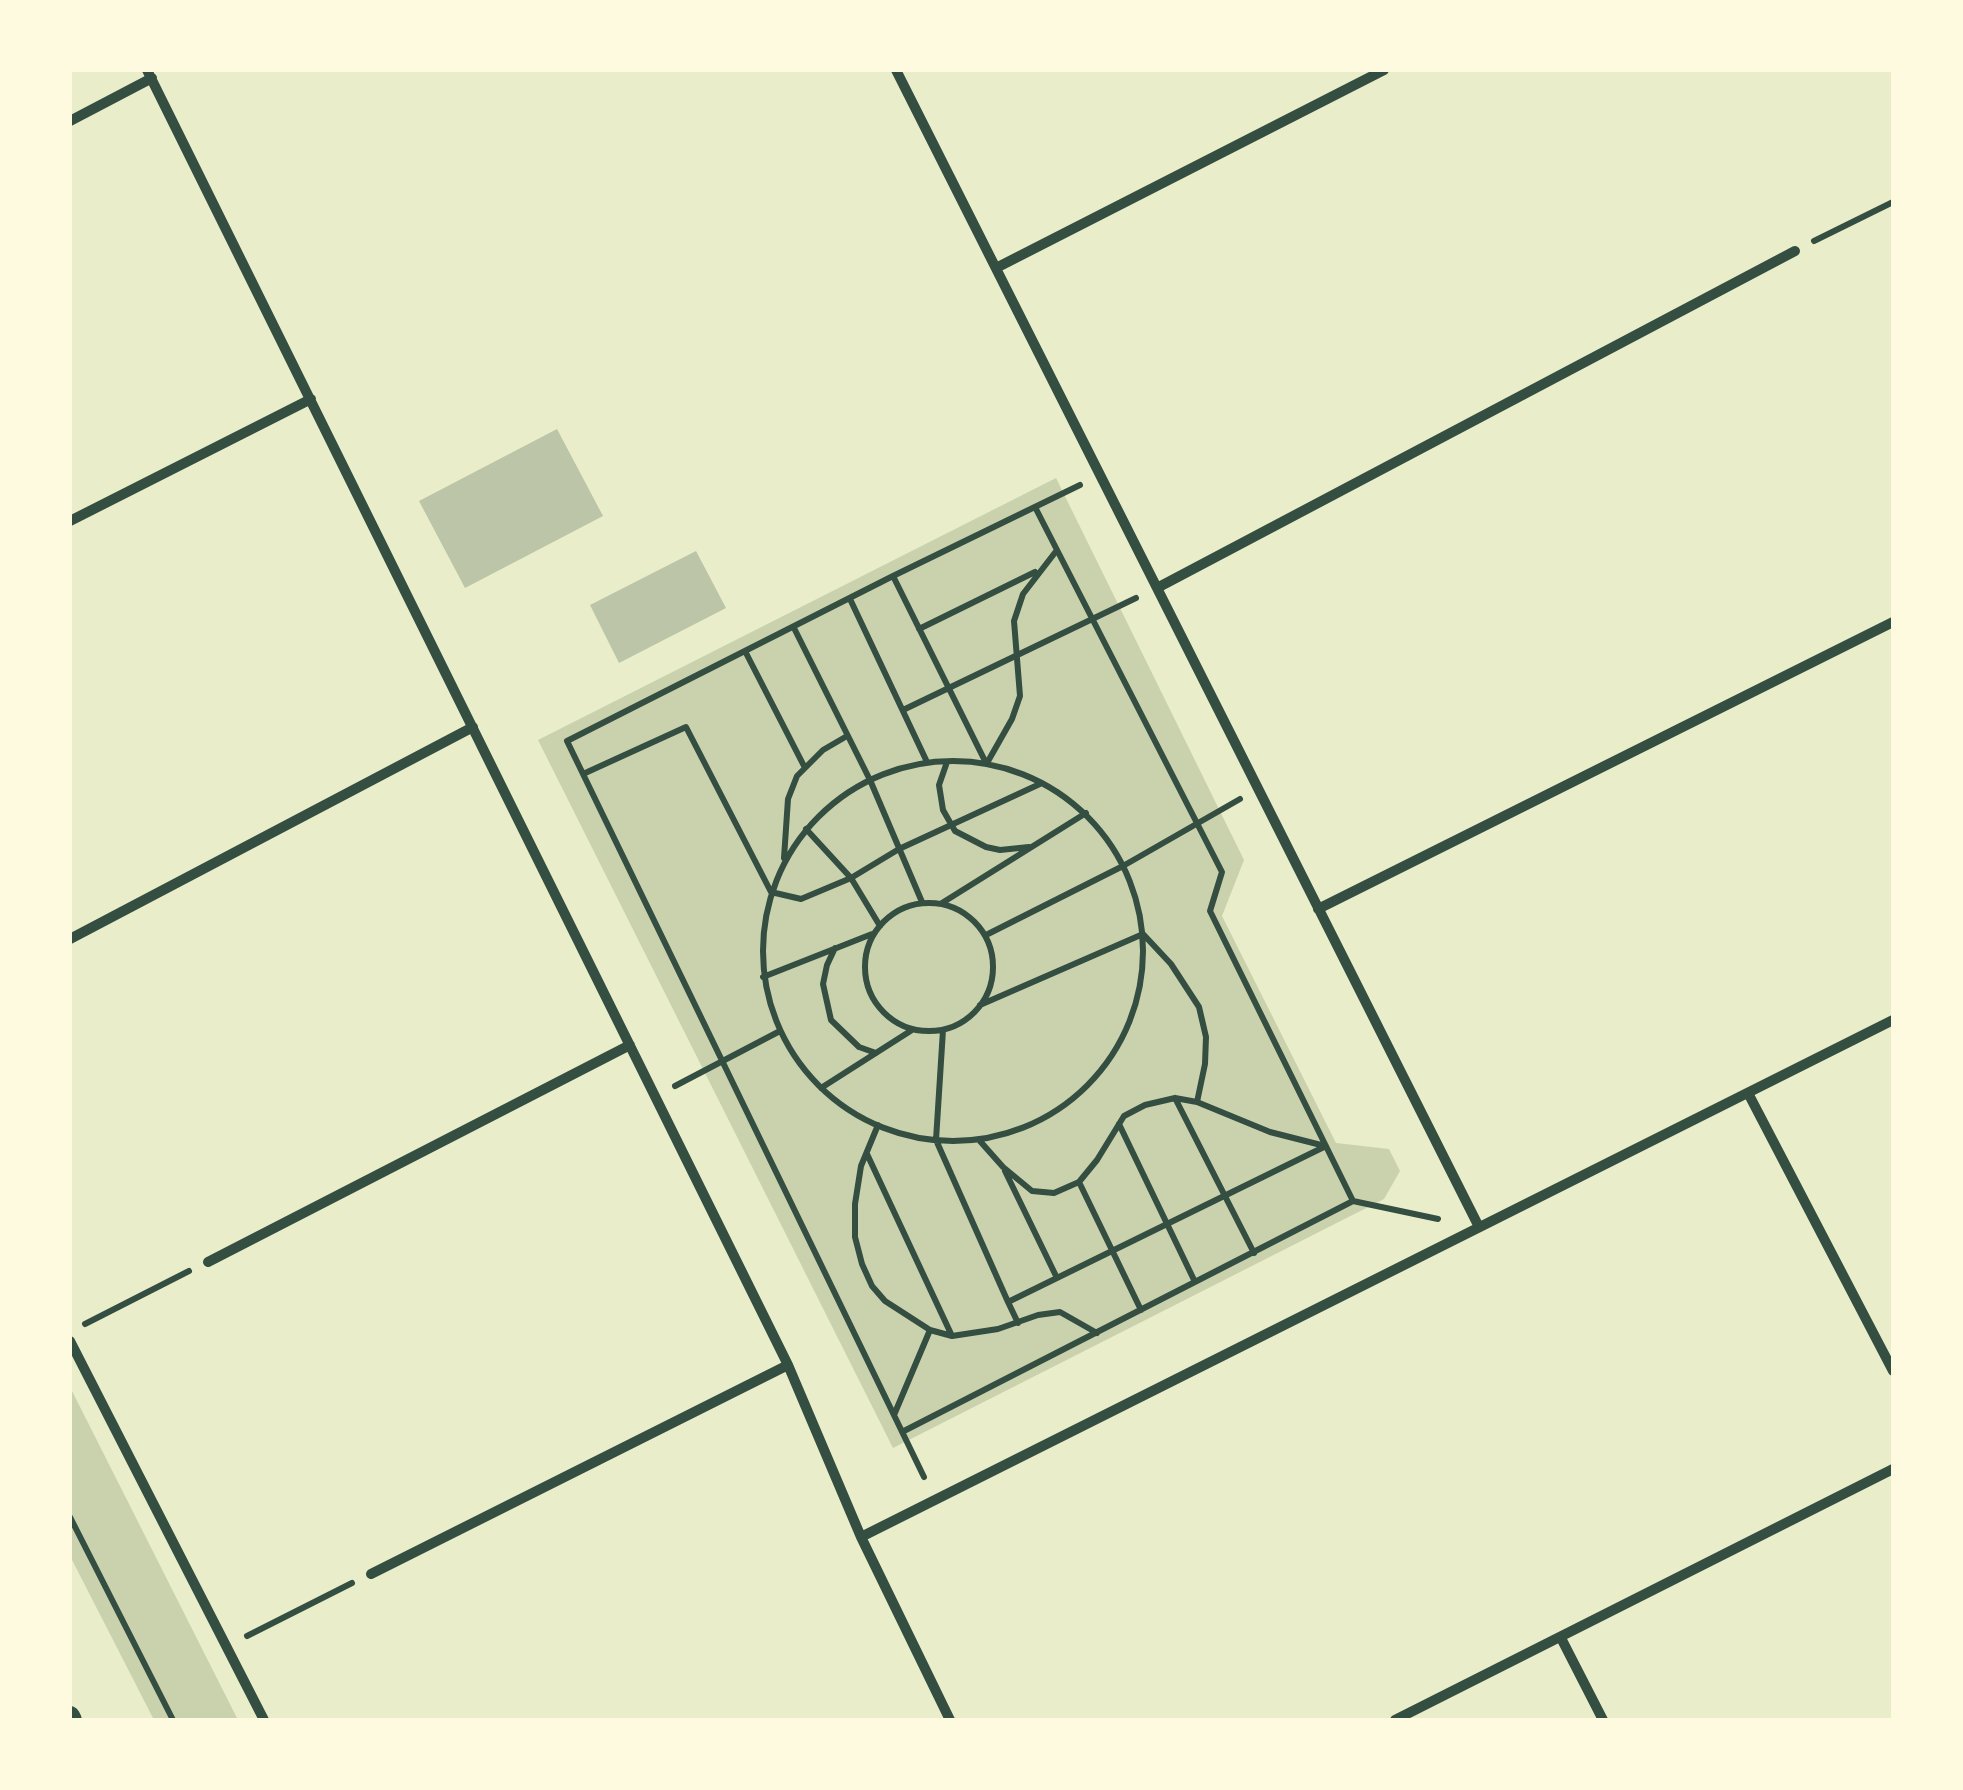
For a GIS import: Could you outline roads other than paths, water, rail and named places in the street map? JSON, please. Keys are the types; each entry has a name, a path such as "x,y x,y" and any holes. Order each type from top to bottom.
{"street":[{"path":"896,70 1479,1227"},
{"path":"996,268 1384,70"},
{"path":"70,121 150,74 788,1365 861,1537 950,1720"},
{"path":"1157,588 1795,251"},
{"path":"70,521 310,399"},
{"path":"1318,909 1893,622"},
{"path":"70,939 473,727"},
{"path":"861,1537 1893,1020"},
{"path":"208,1262 630,1045"},
{"path":"1748,1093 1893,1370"},
{"path":"70,1342 264,1720"},
{"path":"371,1574 788,1365"},
{"path":"1395,1720 1893,1469"},
{"path":"1560,1638 1603,1720"},
{"path":"1418,1708 1424,1720"}]}
